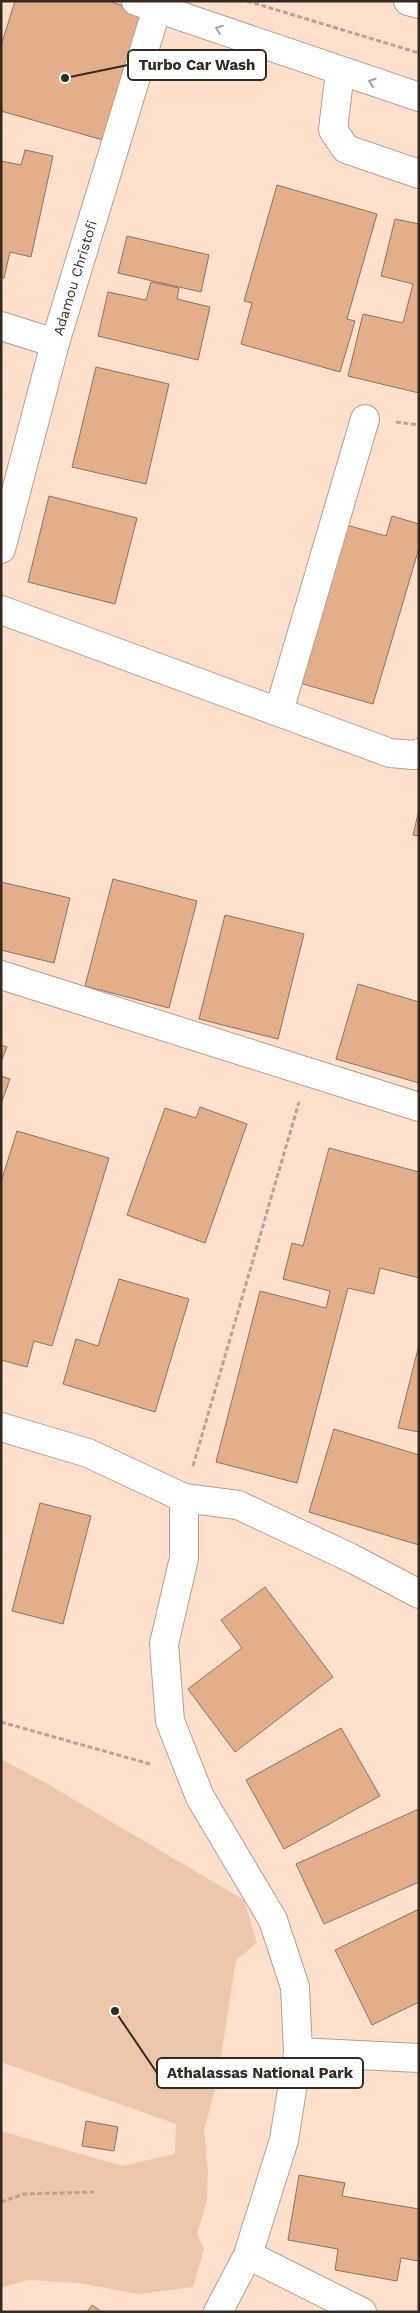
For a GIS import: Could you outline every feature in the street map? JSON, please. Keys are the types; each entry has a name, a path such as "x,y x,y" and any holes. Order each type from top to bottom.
{"street":[{"path":"408,1 419,4"},
{"path":"146,4 419,97"},
{"name":"Adamou Christofi","path":"1,549 146,4"},
{"path":"340,71 333,130 346,149 419,174"},
{"path":"1,326 55,343"},
{"path":"279,712 365,419"},
{"path":"1,610 390,753 414,756 419,754"},
{"path":"1,975 419,1108"},
{"path":"1,1427 88,1453 184,1498 238,1505 351,1558 419,1594"},
{"path":"184,1498 184,1558 164,1644 170,1720 200,1797 273,1920 295,1987 298,2052 284,2140 248,2255 218,2312"},
{"path":"298,2052 419,2058"},
{"path":"248,2255 362,2312"}],"path":[{"path":"248,1 419,53"},
{"path":"184,1498 308,1072"},
{"path":"1,1722 192,1775"},
{"path":"1,2202 24,2194 94,2192"}],"shaded area":[{"path":"1,1759 44,1782 244,1900 257,1943 236,1960 217,2082 204,2130 208,2169 207,2200 197,2234 204,2249 193,2287 139,2294 78,2283 28,2280 1,2288 1,2131 122,2166 175,2154 176,2124 1,2062"}],"building":[{"path":"15,1 108,1 147,13 110,142 1,111 1,46"},
{"path":"25,150 53,156 31,257 10,252 4,278 1,278 1,161 21,165"},
{"path":"277,185 377,214 347,319 355,321 340,372 241,344 252,303 244,301"},
{"path":"395,219 419,224 419,393 348,376 363,314 403,323 413,284 381,276"},
{"path":"127,236 209,255 201,292 118,273"},
{"path":"151,282 179,288 177,299 210,307 198,360 98,336 108,292 146,300"},
{"path":"96,367 169,384 146,484 72,467"},
{"path":"49,496 137,518 115,604 28,582"},
{"path":"392,516 419,524 419,548 373,704 296,682 343,524 386,536"},
{"path":"419,810 419,836 413,835"},
{"path":"113,879 197,901 169,1008 85,986"},
{"path":"1,882 70,898 54,963 1,950"},
{"path":"225,915 304,934 278,1039 199,1019"},
{"path":"358,984 419,1002 419,1083 336,1059"},
{"path":"1,1045 7,1047 1,1062"},
{"path":"1,1076 10,1079 1,1104"},
{"path":"200,1107 247,1124 205,1243 127,1215 165,1108 196,1118"},
{"path":"17,1131 109,1158 52,1346 34,1341 27,1367 1,1360 1,1182"},
{"path":"329,1148 419,1172 419,1278 380,1268 374,1294 348,1288 297,1483 216,1462 260,1291 326,1308 330,1291 283,1279 292,1243 303,1246"},
{"path":"119,1279 189,1299 155,1412 63,1384 76,1339 98,1346"},
{"path":"419,1345 419,1432 398,1428"},
{"path":"334,1429 419,1455 419,1545 309,1512"},
{"path":"40,1503 91,1516 63,1624 12,1611"},
{"path":"265,1587 333,1677 235,1752 188,1689 242,1648 221,1620"},
{"path":"341,1728 380,1796 284,1849 246,1780"},
{"path":"419,1809 419,1882 324,1924 296,1864"},
{"path":"419,1909 419,2002 372,2025 335,1950"},
{"path":"86,2121 118,2127 114,2151 82,2146"},
{"path":"299,2175 345,2183 342,2196 419,2209 419,2261 401,2258 397,2281 335,2270 338,2249 288,2240"},
{"path":"92,2305 102,2312 87,2312"}],"place":[{"name":"Turbo Car Wash","path":"65,78"},
{"name":"Athalassas National Park","path":"115,2011"}]}
